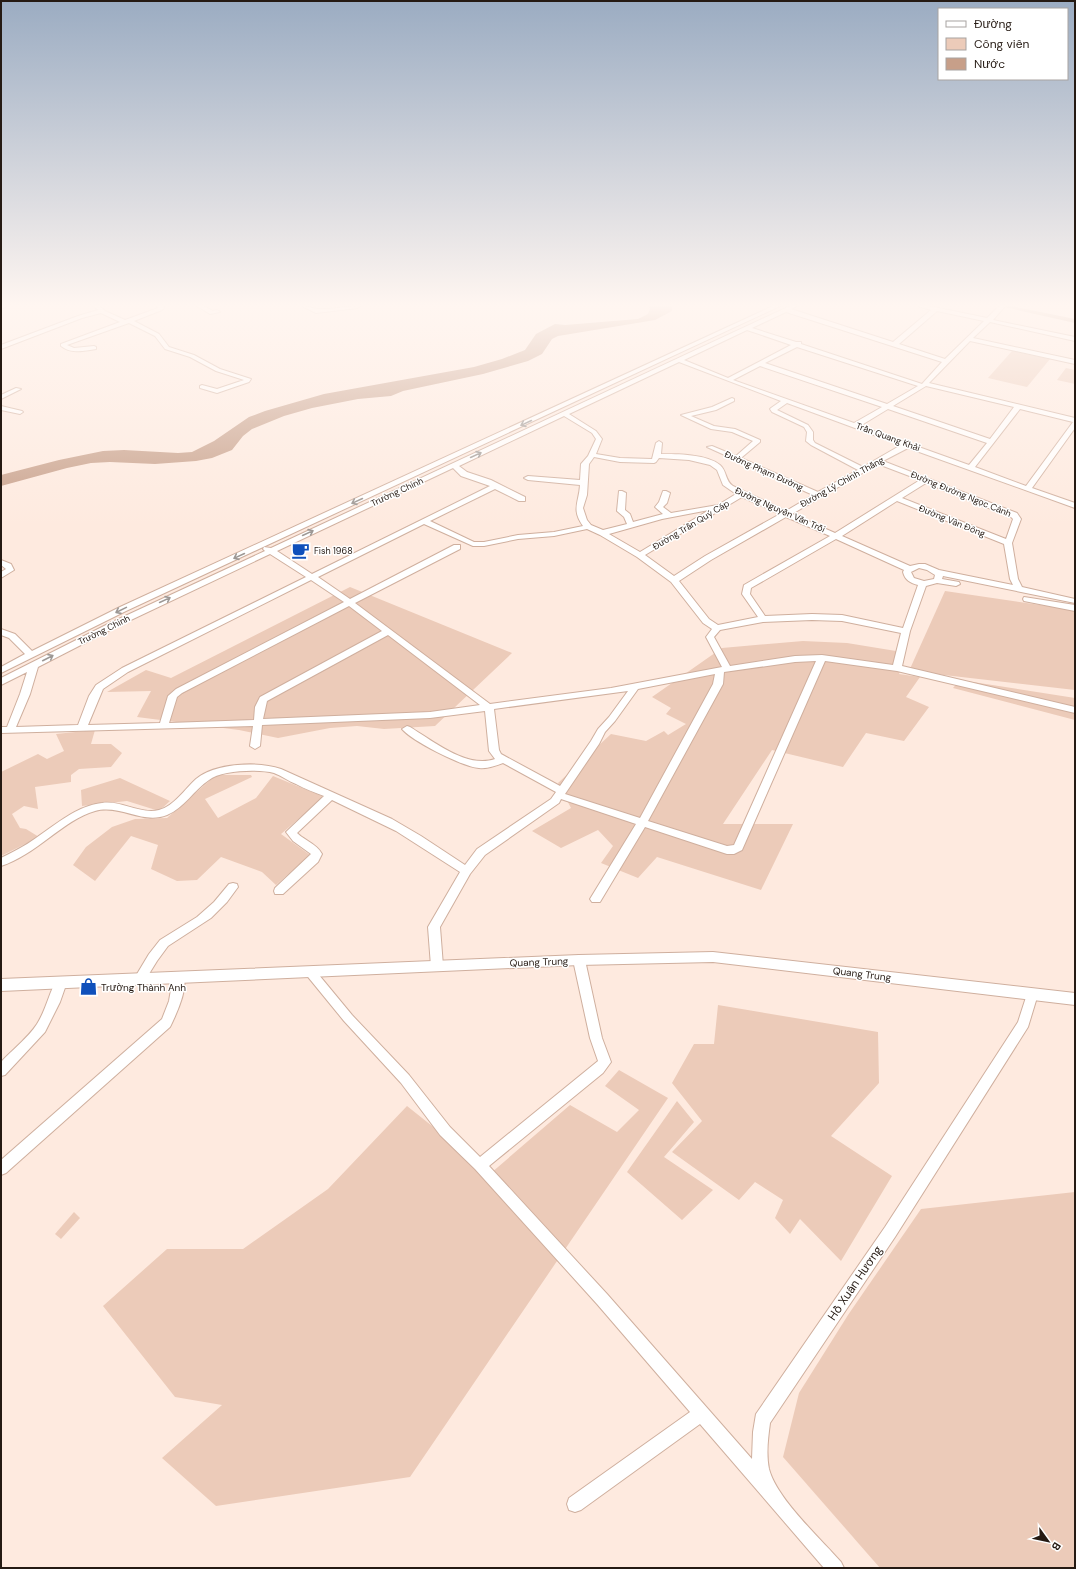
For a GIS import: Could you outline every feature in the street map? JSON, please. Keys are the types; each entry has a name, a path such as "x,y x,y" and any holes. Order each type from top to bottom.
{"main road":[{"name":"Quang Trung","path":"1,985 579,960 713,957 1075,999"}],"street":[{"path":"202,387 217,391 247,381 248,379"},
{"name":"Trường Chinh","path":"1,670 123,609 620,379"},
{"name":"Trường Chinh","path":"1,682 111,626 638,379"},
{"path":"806,379 991,442"},
{"path":"910,379 1075,421 1027,489"},
{"path":"856,426 925,384 929,379"},
{"name":"Trần Quang Khải","path":"728,380 1075,506"},
{"path":"1,397 18,389"},
{"path":"732,400 714,409 684,415 692,420 713,428 733,430 758,441 736,458"},
{"path":"786,401 775,407 773,409 774,411 806,426 810,432 808,438 809,441 813,444 863,470"},
{"path":"971,468 1019,406"},
{"path":"1,408 20,412"},
{"path":"565,414 598,436 599,442 585,464 583,495 579,508 580,513 588,527"},
{"path":"657,456 659,443"},
{"name":"Đường Lý Chính Thắng","path":"674,580 708,558 907,445"},
{"name":"Đường Phạm Đường","path":"710,447 818,495"},
{"name":"Đường Nguyễn Văn Trỗi","path":"592,455 620,460 651,461 654,461 657,456 690,458 713,464 721,472 723,480 729,486 742,494 909,569"},
{"path":"442,462 453,466 464,474 522,498"},
{"name":"Đường Đường Ngọc Cảnh","path":"879,462 1014,515 1017,519 1008,543"},
{"path":"528,478 584,483"},
{"path":"763,619 746,594 747,587 836,536 924,480"},
{"path":"82,728 96,691 112,677 131,666 495,486"},
{"path":"622,493 622,511 627,516 631,525"},
{"path":"666,493 660,507 669,515"},
{"name":"Đường Trần Quý Cáp","path":"640,554 742,494"},
{"name":"Đường Vân Đông","path":"896,498 1008,543"},
{"path":"603,533 669,515 703,508 721,507"},
{"path":"424,521 473,544 484,544 518,537 554,534 588,527 603,533 640,554 674,580 706,621 717,628"},
{"path":"1008,543 1014,579 1019,590"},
{"path":"261,546 312,577 349,603 489,708 494,751 498,756 560,793 642,823 727,850 734,850 738,847 822,658"},
{"path":"164,725 173,696 179,691 458,547"},
{"path":"1,562 8,566 10,570 1,576"},
{"path":"1075,601 937,572 925,567 913,567 906,572 907,576 916,582 923,584 929,584 937,581 947,582 1075,608"},
{"path":"937,572 939,578 937,581"},
{"path":"897,668 906,631 923,584"},
{"path":"596,899 642,823 718,684 724,669 710,637 717,628 763,619 812,617 842,618 906,631"},
{"path":"255,746 263,699 388,631"},
{"path":"1,632 12,636 31,655"},
{"path":"34,665 25,694 6,730 430,715 635,687 724,669 796,659 822,658 897,668 1075,710"},
{"path":"437,966 434,927 466,871 481,852 555,801 596,742 601,731 612,719 635,687"},
{"path":"407,730 464,762 484,765 503,759"},
{"path":"1,862 33,845 79,813 90,808 106,805 123,807 153,815 164,813 203,779 214,772 223,770 274,770 358,806 400,828 466,871"},
{"path":"279,891 314,859 317,854 314,849 293,837 291,832 331,795"},
{"path":"140,979 150,961 163,944 203,919 216,908 233,887"},
{"path":"480,1166 599,1069 605,1062 597,1039 579,960"},
{"path":"310,972 348,1018 405,1079 445,1131 480,1166 602,1299 700,1414 772,1495"},
{"path":"1,1169 166,1023 172,1013 177,996 179,978"},
{"path":"1,1070 41,1028 54,1002 61,982"},
{"name":"Hồ Xuân Hương","path":"835,1568 772,1495 761,1470 759,1448 762,1420 890,1232 1024,1023 1032,994"},
{"path":"575,1504 700,1414"}],"green space":[{"path":"993,379 1033,379 1027,387"},
{"path":"1075,379 1075,384 1057,380"},
{"path":"350,587 512,653 435,726 384,729 357,726 330,728 278,738 239,730 137,717 151,691 107,692 146,670 171,678"},
{"path":"945,591 1075,610 1075,690 909,671"},
{"path":"803,641 847,643 896,651 904,661 899,674 920,677 906,697 929,707 904,741 866,733 843,767 772,750 723,824 793,824 761,890 657,857 638,878 601,863 613,846 598,830 561,848 532,831 571,808 558,783 611,734 646,741 664,731 668,735 686,724 666,714 671,708 652,697 722,648"},
{"path":"960,680 1075,698 1075,720 953,688"},
{"path":"95,730 91,744 111,744 122,753 111,767 79,769 71,775 71,782 35,787 38,809 24,806 12,814 20,828 26,829 39,837 1,856 1,772 38,754 47,759 64,751 56,734"},
{"path":"216,775 251,775 252,777 205,799 218,818 256,798 273,776 324,797 281,834 310,855 276,885 262,872 221,857 197,880 177,881 151,869 158,845 131,836 95,881 73,865 86,847 112,827 135,819 167,818"},
{"path":"120,778 170,801 159,811 127,801 82,806 81,790"},
{"path":"718,1005 878,1032 879,1083 831,1136 892,1176 841,1261 800,1219 790,1234 775,1218 783,1200 755,1182 739,1200 672,1152 702,1121 672,1083 694,1044 714,1044"},
{"path":"619,1070 668,1098 410,1477 216,1506 162,1458 222,1405 175,1397 103,1306 167,1249 243,1249 328,1189 407,1106 491,1173 570,1105 617,1132 639,1110 605,1086"},
{"path":"677,1101 694,1122 664,1157 713,1190 682,1220 627,1172"},
{"path":"1075,1192 1075,1568 880,1568 783,1457 799,1393 848,1315 921,1209"},
{"path":"74,1212 80,1218 61,1239 55,1234"}],"water":[{"path":"406,379 458,379 403,391 391,396 358,399 312,408 284,416 252,429 243,436 232,450 212,458 196,461 155,464 110,462 91,463 1,486 1,475 59,460 103,451 124,450 178,453 192,452 214,441 249,417 324,394"}],"place":[{"name":"Fish 1968","path":"301,551"},
{"name":"Trường Thành Anh","path":"88,987"}]}
